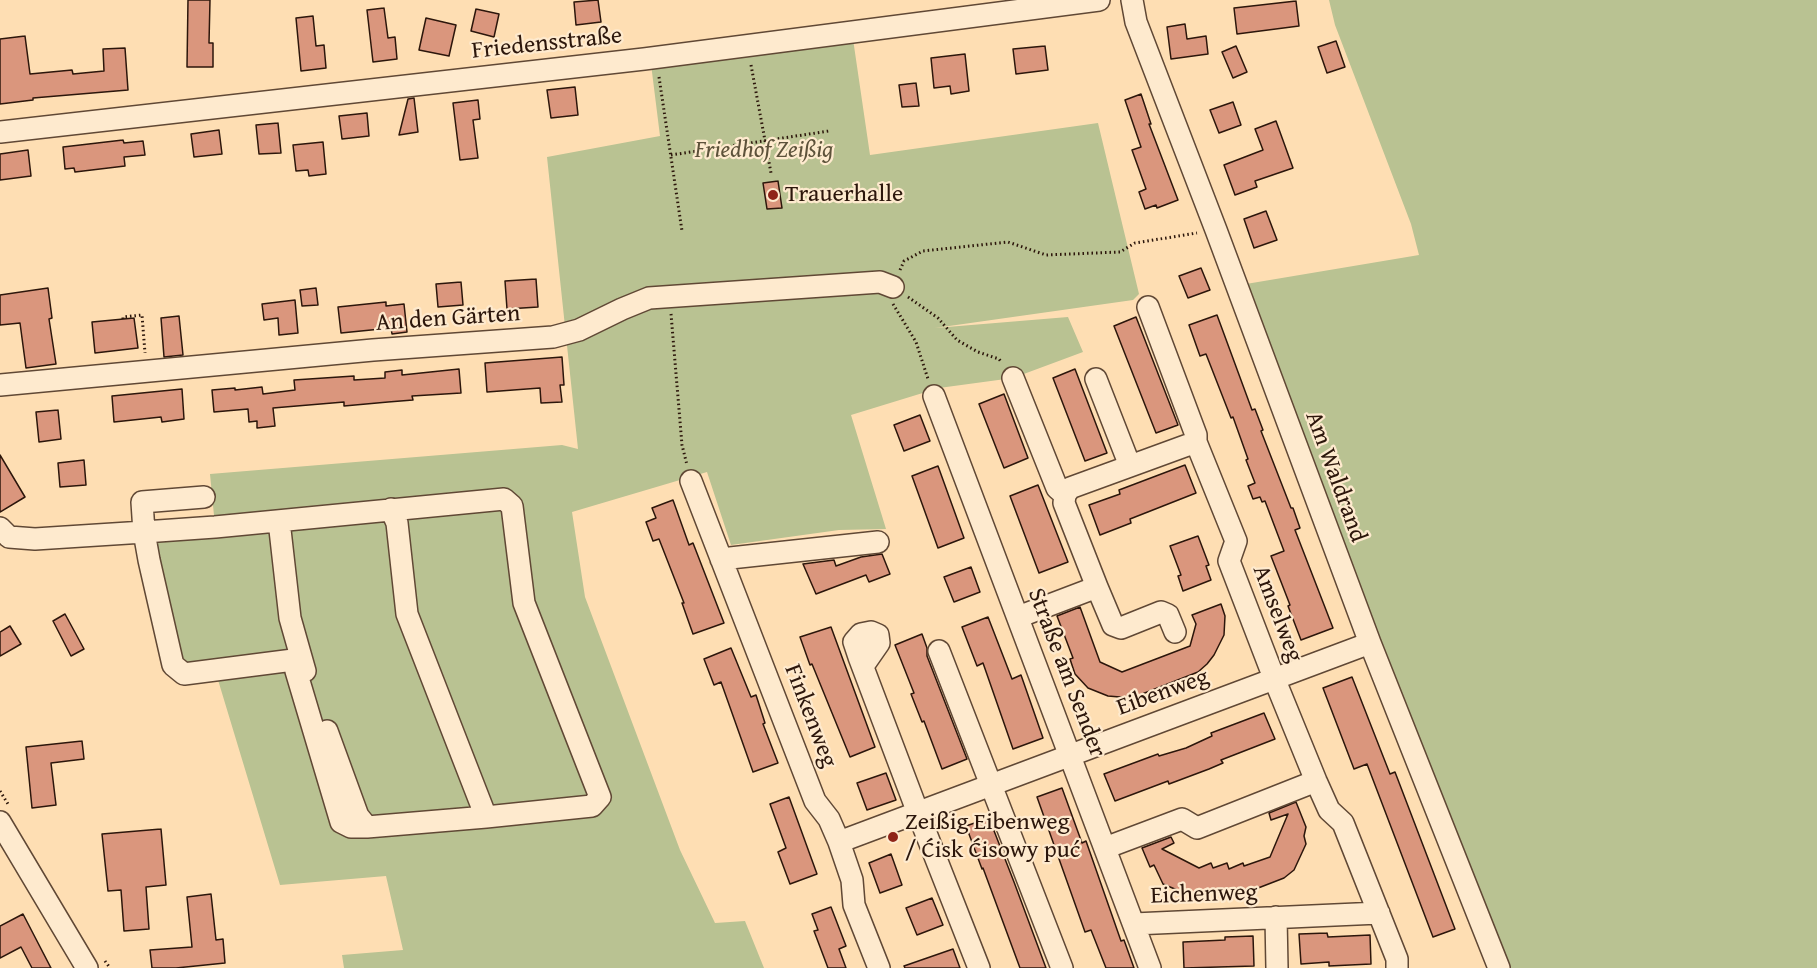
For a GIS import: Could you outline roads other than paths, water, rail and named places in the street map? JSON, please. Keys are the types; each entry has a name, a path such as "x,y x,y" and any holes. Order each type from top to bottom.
{"street":[{"name":"Friedensstraße","path":"0,132 644,59 1099,0"},
{"name":"Am Waldrand","path":"1131,0 1136,22 1370,643 1499,968"},
{"name":"An den Gärten","path":"0,385 373,350 553,337 579,330 650,298 886,284"},
{"name":"Amselweg","path":"1148,308 1196,435 1196,442 1236,541 1229,561 1316,781 1329,810 1343,823 1397,959 1397,968"},
{"path":"1013,378 1057,488 1065,495"},
{"path":"1096,379 1130,466"},
{"name":"Straße am Sender","path":"934,396 1150,968"},
{"path":"1174,632 1168,615 1161,612 1121,628 1113,625 1064,503 1065,495 1070,488 1196,442"},
{"name":"Finkenweg","path":"691,481 815,801 828,819 839,842 852,880 854,905 879,968"},
{"path":"204,496 142,502 144,532 173,665 184,674 301,659"},
{"path":"0,528 9,537 35,538 144,532 504,499 512,506 524,603 600,797 592,806 367,827 358,816 301,659 290,618 279,521"},
{"path":"391,509 397,523 407,614 486,817"},
{"path":"721,559 878,542"},
{"path":"1018,617 1097,587"},
{"name":"Eibenweg","path":"839,842 1370,643"},
{"path":"939,651 1062,968"},
{"path":"862,666 979,968"},
{"path":"1105,848 1182,819 1197,828 1316,781"},
{"path":"4,816 87,968"},
{"name":"Eichenweg","path":"1134,924 1379,913"},
{"name":"Eichenweg","path":"1276,917 1277,968"}],"place":[{"name":"Trauerhalle","path":"773,195"},
{"name":"Zeißig Eibenweg / Ćisk Ćisowy puć","path":"893,837"}],"park label":[{"name":"Friedhof Zeißig","path":"764,151"}]}
